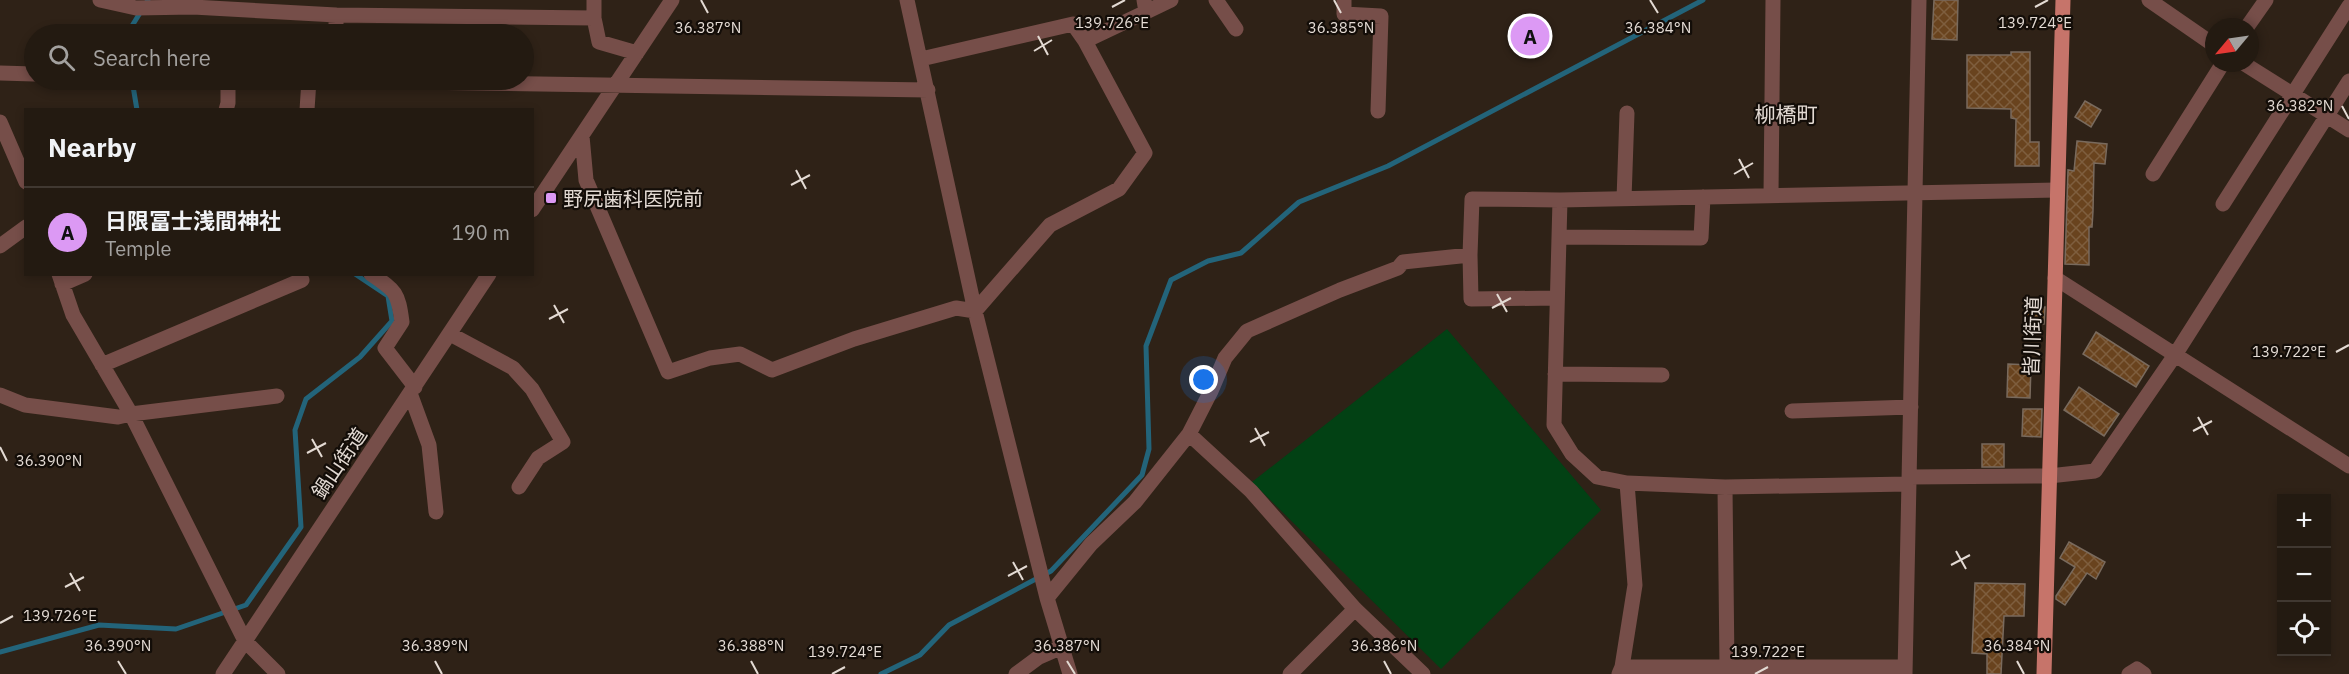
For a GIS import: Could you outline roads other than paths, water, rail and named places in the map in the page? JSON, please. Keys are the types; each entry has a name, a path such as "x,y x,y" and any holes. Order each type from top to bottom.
{"main road":[{"name":"皆川街道","path":"2044,674 2063,0"}],"street":[{"path":"100,0 136,8 193,7 336,15 594,18"},
{"path":"594,0 594,18 599,42 637,53"},
{"path":"534,207 672,0"},
{"path":"907,0 975,311 1047,598 1070,674"},
{"path":"1085,41 1145,6 1171,0"},
{"path":"1216,0 1236,29"},
{"path":"1344,0 1344,14 1381,16 1378,111"},
{"path":"1771,195 1773,0"},
{"path":"1627,483 1635,585 1621,670 1709,671 1727,667 1803,671 1905,670 1919,0"},
{"path":"2149,0 2205,39"},
{"path":"2253,18 2266,0"},
{"path":"2223,204 2349,6"},
{"path":"336,15 336,24"},
{"path":"921,59 1073,24 1085,41 1145,153 1119,189 1050,225 975,311"},
{"path":"2153,174 2217,72"},
{"path":"2258,72 2349,130"},
{"path":"0,73 24,74"},
{"path":"1560,201 1554,425 1572,454 1597,477 1627,483 1725,487 2049,476 2095,471 2175,355 2349,81"},
{"path":"534,83 928,90"},
{"path":"227,108 228,90"},
{"path":"307,108 308,90"},
{"path":"1624,199 1627,113"},
{"path":"0,122 24,177"},
{"path":"582,136 586,180 668,372 710,358 740,354 772,370 854,339 956,308 975,311"},
{"path":"1557,298 1471,299 1472,199 1560,201 2057,190"},
{"path":"1559,237 1701,238 1703,197"},
{"path":"0,246 24,228"},
{"path":"1047,598 1091,544 1135,502 1189,434 1225,358 1246,331 1340,290 1398,268 1403,262 1470,255"},
{"path":"373,276 388,286 399,298 402,322 385,348 412,390 429,445 436,512"},
{"name":"鍋山街道","path":"223,674 488,276"},
{"path":"2055,278 2349,466"},
{"path":"61,279 73,315 131,414 245,641 278,674"},
{"path":"102,365 302,280"},
{"path":"450,334 513,368 532,389 563,442 538,458 519,487"},
{"path":"1555,374 1662,375"},
{"path":"0,395 25,405 118,417 277,396"},
{"path":"1792,411 1911,407"},
{"path":"1189,434 1251,491 1355,609 1423,674"},
{"path":"1725,487 1727,667"},
{"path":"1290,674 1355,609"},
{"path":"1016,674 1039,657 1062,648"},
{"path":"2129,674 2137,669 2144,674"}],"waterway":[{"path":"133,24 148,0"},
{"path":"881,674 920,655 949,625 1051,571 1142,475 1149,449 1146,346 1171,280 1208,261 1241,253 1299,202 1388,166 1703,0"},
{"path":"134,90 137,108"},
{"path":"0,652 99,625 176,629 246,605 301,527 295,430 306,399 360,357 392,321 388,296 358,276"}],"place":[{"name":"日限冨士浅間神社","path":"1530,36"},
{"name":"野尻歯科医院前","path":"551,198"}],"district":[{"name":"柳橋町","path":"1786,114"}]}
